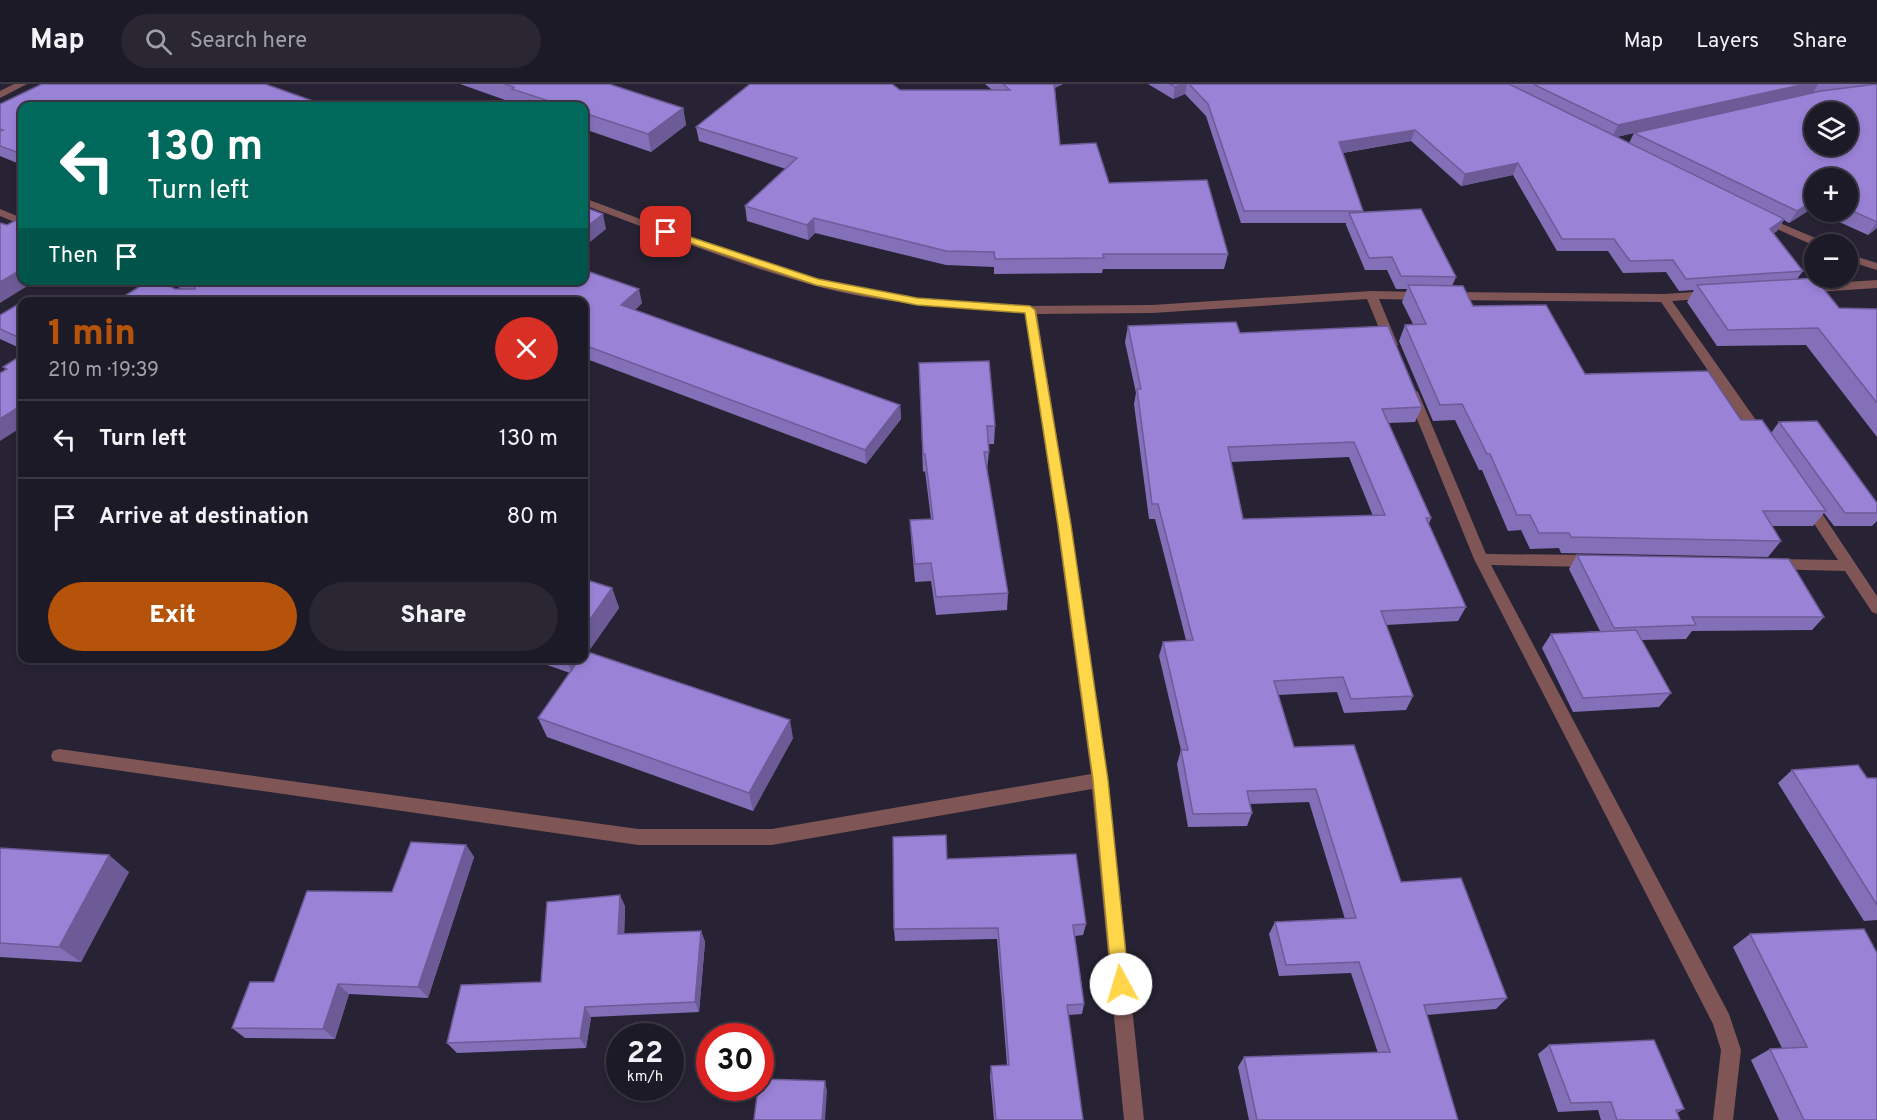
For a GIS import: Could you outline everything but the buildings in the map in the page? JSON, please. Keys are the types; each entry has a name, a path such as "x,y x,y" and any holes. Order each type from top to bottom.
{"street":[{"path":"0,95 21,84"},
{"path":"588,203 687,240 816,282 917,302 1030,310 1152,309 1371,295 1664,298 1723,294"},
{"path":"0,212 18,220"},
{"path":"1757,216 1804,237"},
{"path":"1858,260 1877,267"},
{"path":"1782,290 1877,284"},
{"path":"1371,295 1482,559 1722,1021 1731,1050 1723,1120"},
{"path":"1664,298 1771,451"},
{"path":"1030,310 1064,525 1100,780 1134,1120"},
{"path":"1797,490 1877,608"},
{"path":"1482,559 1612,561"},
{"path":"1756,564 1851,567"},
{"path":"59,756 638,837 772,837 1100,780"}],"route":[{"path":"666,232 816,282 917,302 1030,310 1064,525 1100,780 1121,984"}]}
